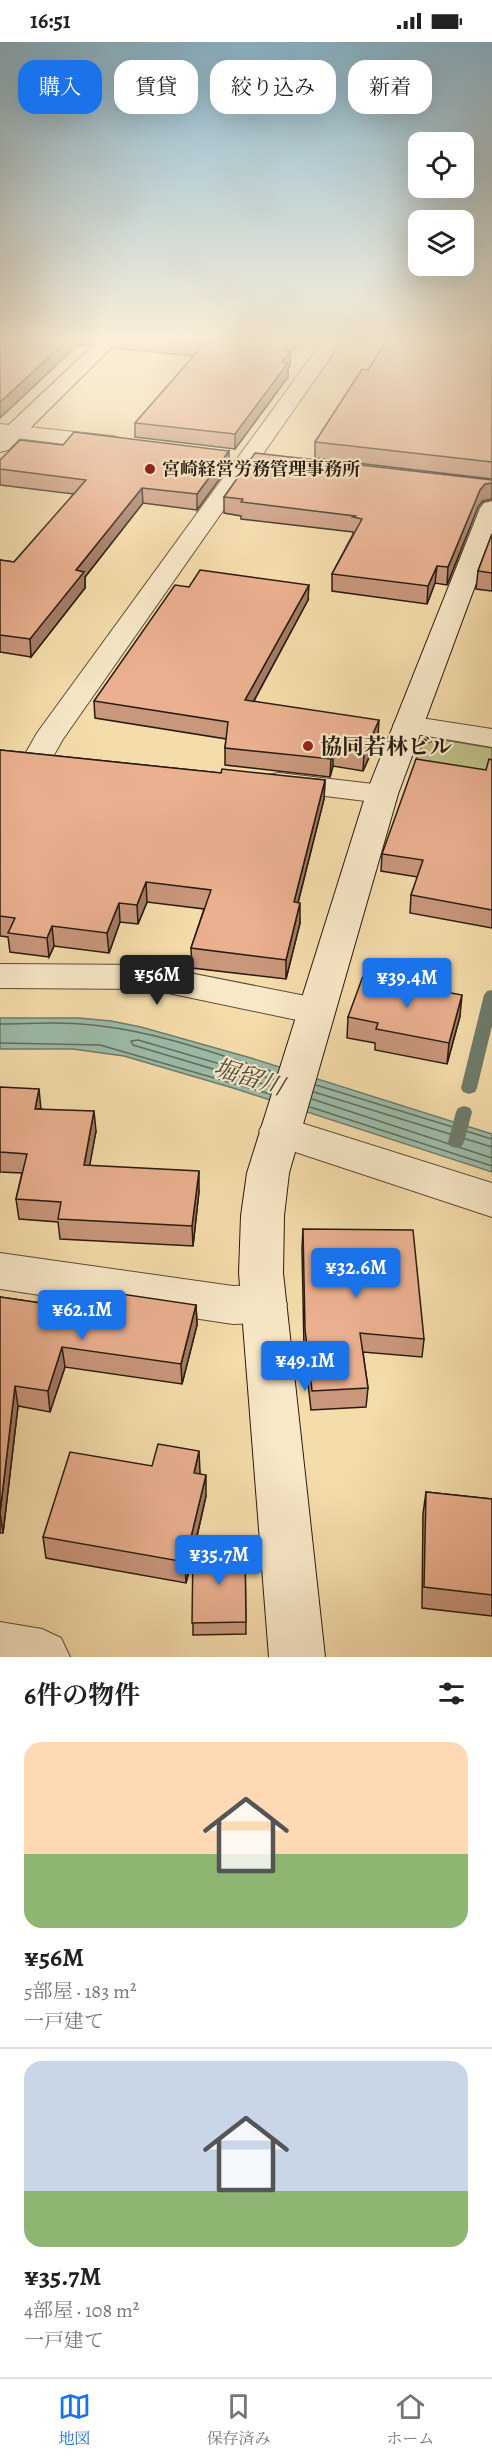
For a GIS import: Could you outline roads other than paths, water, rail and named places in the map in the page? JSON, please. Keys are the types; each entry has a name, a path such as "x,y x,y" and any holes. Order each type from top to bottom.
{"street":[{"path":"4,436 29,413"},
{"path":"74,760 24,755 48,739 280,413"},
{"path":"4,436 130,446"},
{"path":"297,1657 264,1304 260,1233 263,1195 281,1126 382,794 492,508"},
{"path":"408,725 492,738"},
{"path":"253,779 382,794"},
{"path":"0,976 149,977 316,1011"},
{"path":"281,1126 492,1200"},
{"path":"0,1271 233,1305 264,1304"},
{"path":"0,1649 42,1657"}],"water":[{"name":"堀留川","path":"0,1018 79,1018 111,1021 141,1027 251,1058 492,1134 492,1172 233,1088 124,1056 73,1049 0,1049"}],"waterway":[{"path":"469,1088 492,995"},
{"path":"456,1142 464,1112"}],"place":[{"name":"宮崎経営労務管理事務所","path":"150,469"},
{"name":"協同若林ビル","path":"308,746"}]}
